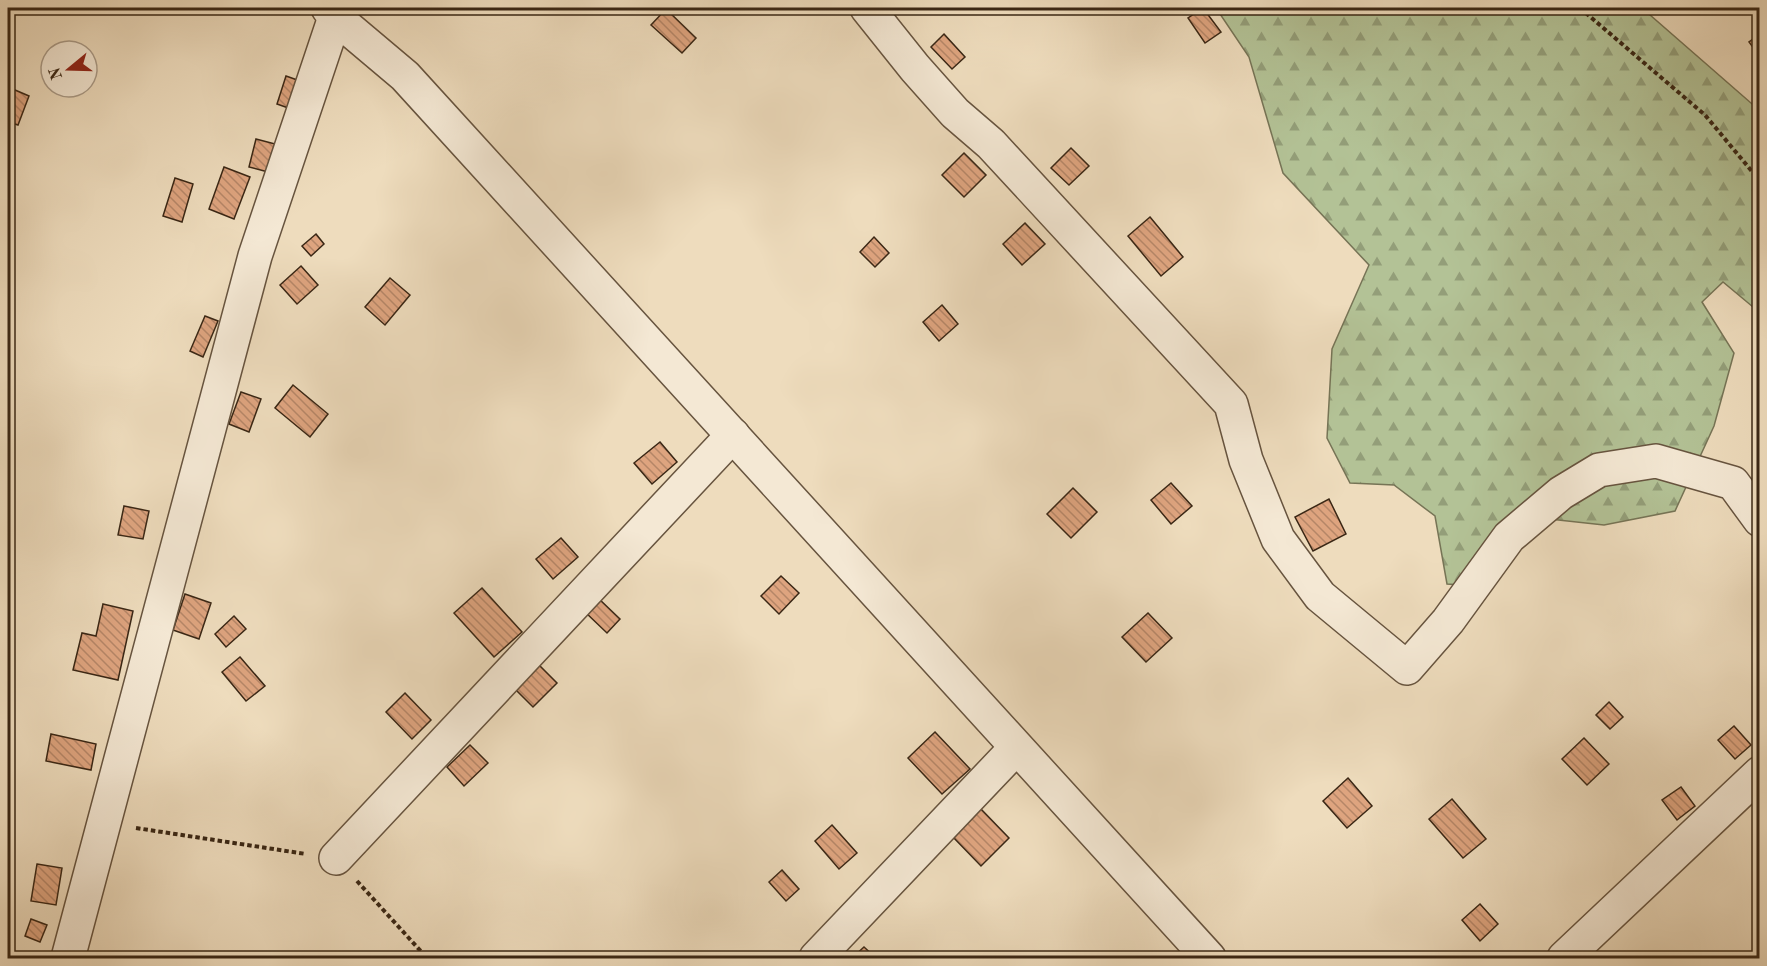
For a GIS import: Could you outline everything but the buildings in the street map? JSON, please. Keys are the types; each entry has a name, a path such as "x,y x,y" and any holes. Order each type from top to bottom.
{"street":[{"path":"867,8 949,106 991,144 1230,404 1246,460 1278,540 1320,596 1407,668 1448,621 1509,537 1561,493 1599,470 1656,460 1733,483 1760,520"},
{"path":"68,958 255,256 332,12 405,76 1209,958"},
{"path":"336,858 733,435"},
{"path":"816,958 1016,748"},
{"path":"1564,958 1760,773"}],"path":[{"path":"1580,8 1705,115 1760,181"},
{"path":"104,823 336,858 427,958"}],"green space":[{"path":"1216,8 1642,8 1759,110 1759,312 1723,282 1702,302 1734,353 1714,426 1675,511 1604,525 1540,518 1490,587 1447,584 1435,516 1394,485 1350,483 1327,438 1332,349 1369,265 1283,173 1249,57"}]}
